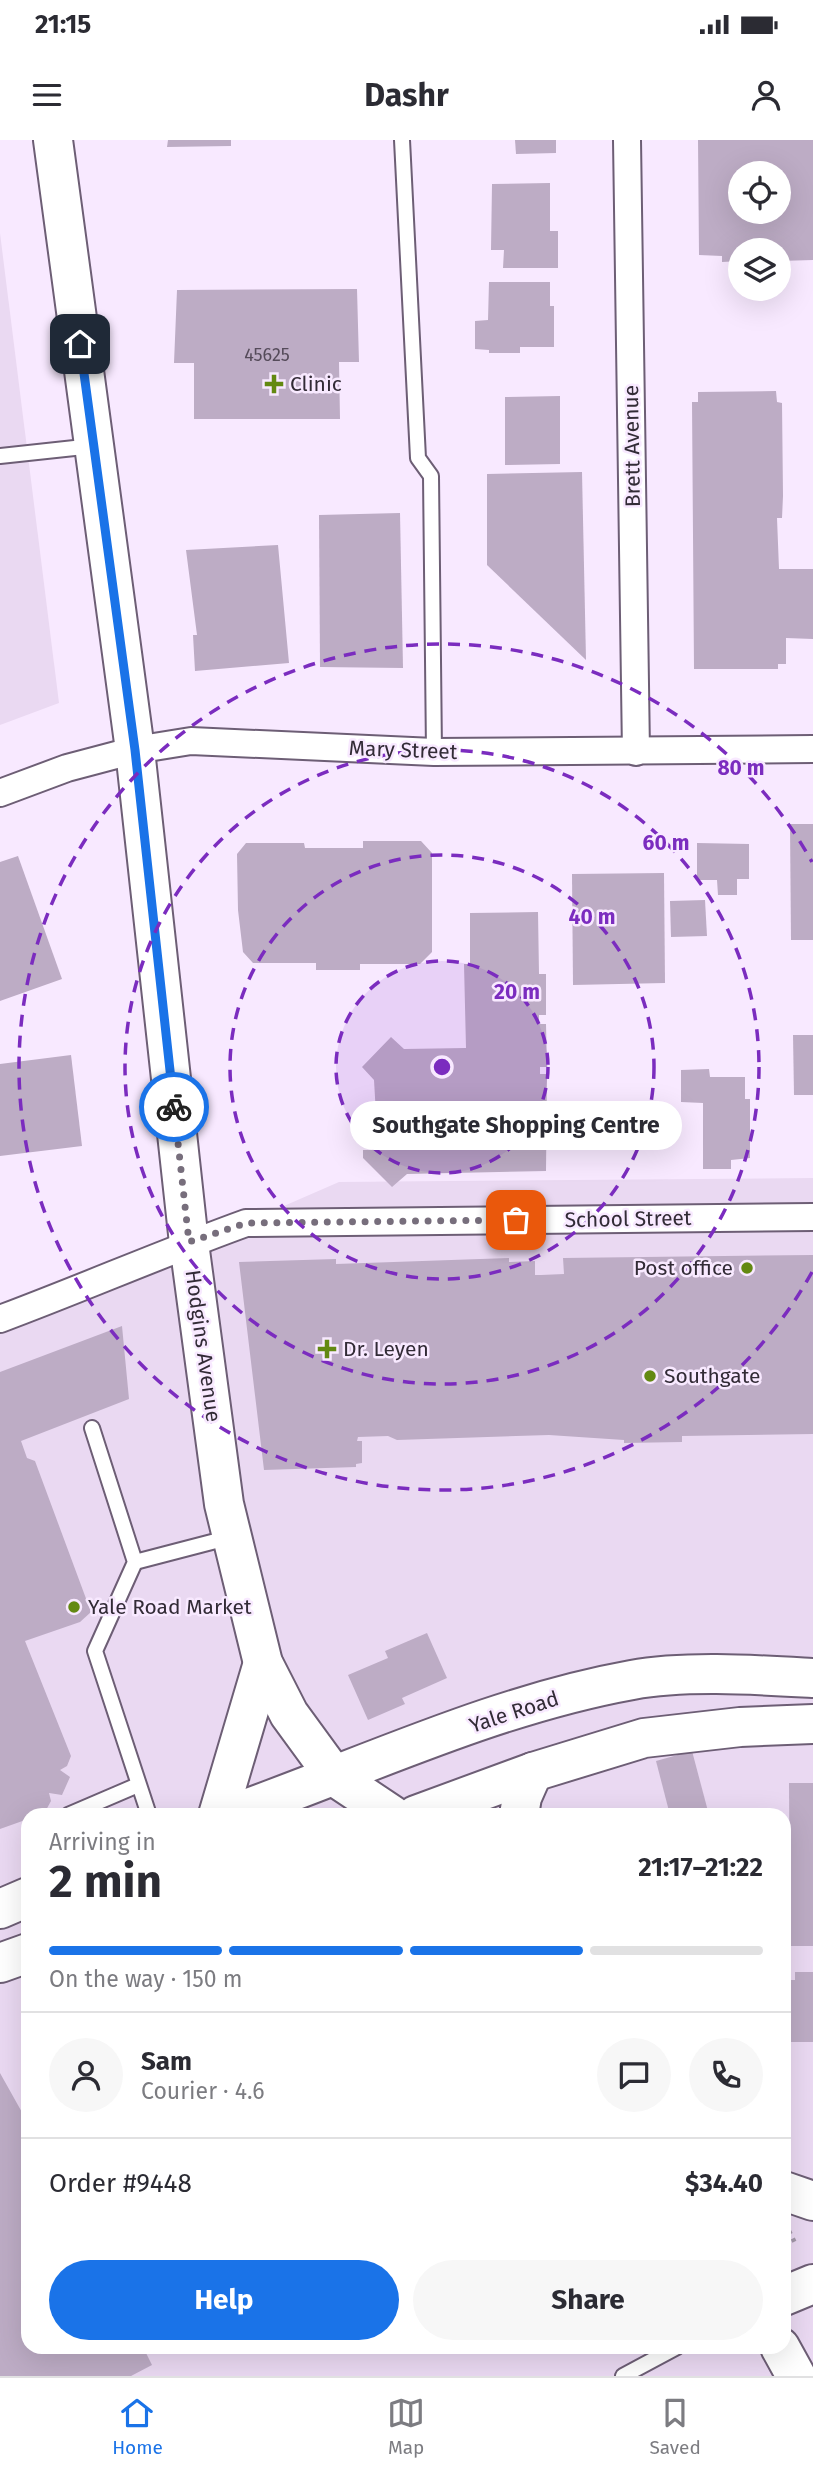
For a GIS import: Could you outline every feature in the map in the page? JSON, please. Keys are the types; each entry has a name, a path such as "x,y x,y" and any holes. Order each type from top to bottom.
{"street":[{"name":"Hodgins Avenue","path":"52,140 135,750 189,1242 231,1536 263,1663 289,1714 335,1777"},
{"name":"Brett Avenue","path":"627,140 636,752"},
{"name":"Mary Street","path":"0,793 67,768 135,750 191,741 434,752 813,749"},
{"name":"School Street","path":"0,1319 119,1275 189,1242 246,1223 813,1217"},
{"path":"220,1808 263,1663"},
{"name":"Yale Road","path":"249,1808 539,1701 635,1679 742,1675 813,1678"},
{"path":"435,1808 533,1772 644,1738 740,1727 813,1724"},
{"path":"520,1808 533,1772"},
{"path":"335,1777 382,1808"},
{"path":"0,1909 21,1901"},
{"path":"0,1963 21,1956"},
{"path":"791,2193 813,2201"},
{"path":"791,2293 813,2284"},
{"path":"784,2354 796,2376"}],"lane":[{"path":"402,140 418,458 432,476 434,752"},
{"path":"0,456 94,445"},
{"path":"92,1428 135,1562 96,1651 146,1808"},
{"path":"135,1562 231,1536"},
{"path":"84,1808 138,1785"},
{"path":"623,2376 664,2354"}],"shaded area":[{"path":"0,233 59,703 0,725"},
{"path":"813,1178 813,2376 0,2376 0,1330 339,1182"}],"building":[{"path":"168,140 231,140 231,146 167,147"},
{"path":"515,140 556,140 556,153 516,154"},
{"path":"698,140 813,140 813,260 791,261 791,238 728,238 728,262 722,262 722,256 699,255"},
{"path":"550,183 550,231 558,231 558,268 503,268 504,250 491,250 492,184"},
{"path":"489,282 550,282 550,306 554,306 554,347 520,347 520,353 489,353 489,350 475,349 475,321 488,320"},
{"path":"357,289 359,362 339,362 340,419 194,419 194,363 174,363 177,290"},
{"path":"776,391 777,402 782,403 783,496 782,518 777,518 779,569 813,569 813,639 786,638 786,664 778,664 778,669 694,669 692,402 698,402 698,392"},
{"path":"560,396 560,464 505,465 505,397"},
{"path":"582,472 586,660 487,565 487,474"},
{"path":"400,513 403,668 320,667 319,515"},
{"path":"278,545 289,663 195,671 193,635 197,635 186,550"},
{"path":"790,824 813,824 813,940 791,940"},
{"path":"363,841 421,841 432,853 432,952 420,964 360,964 360,970 316,970 316,963 253,963 243,952 238,910 237,854 246,843 304,843 305,848 363,848"},
{"path":"697,843 749,844 749,879 737,879 737,895 718,895 717,880 697,880"},
{"path":"18,856 62,979 0,1001 0,862"},
{"path":"664,873 665,983 573,985 572,874"},
{"path":"705,900 707,936 671,937 670,901"},
{"path":"538,912 539,974 546,974 546,1015 539,1015 539,1024 546,1024 547,1067 540,1067 540,1074 547,1074 546,1171 407,1174 392,1187 363,1158 363,1150 375,1150 377,1132 374,1080 362,1067 391,1037 404,1049 466,1048 464,964 470,964 470,913"},
{"path":"793,1035 813,1035 813,1095 794,1095"},
{"path":"71,1055 82,1146 0,1156 0,1064"},
{"path":"709,1069 710,1077 745,1077 745,1099 750,1099 750,1158 731,1160 731,1169 703,1169 703,1103 681,1102 681,1070"},
{"path":"813,1255 813,1434 682,1436 682,1442 624,1443 624,1440 549,1435 397,1440 388,1436 358,1437 357,1441 362,1441 362,1463 356,1464 356,1467 264,1470 239,1262 336,1259 336,1264 509,1258 509,1262 535,1261 535,1275 541,1275 564,1274 563,1258"},
{"path":"122,1326 129,1399 21,1441 27,1458 35,1461 91,1612 80,1622 25,1641 71,1756 67,1766 60,1770 70,1777 62,1795 49,1793 51,1801 47,1808 21,1808 21,1822 0,1829 0,1372"},
{"path":"427,1633 447,1678 402,1698 405,1704 368,1720 348,1675 388,1658 385,1651"},
{"path":"692,1751 707,1808 668,1808 656,1761"},
{"path":"789,1783 813,1783 813,1946 791,1946"},
{"path":"795,1972 813,1972 813,2042 791,2042 791,1980 795,1980"},
{"path":"0,2073 21,2110 21,2354 146,2354 152,2365 131,2376 0,2376"}],"way so far":[{"path":"174,1107 189,1242 246,1223 516,1220"}],"place":[{"name":"Clinic","path":"274,384"},
{"name":"Southgate Shopping Centre","path":"516,1220"},
{"name":"Post office","path":"747,1268"},
{"name":"Dr. Leyen","path":"327,1349"},
{"name":"Southgate","path":"650,1376"},
{"name":"Yale Road Market","path":"74,1607"}],"route":[{"path":"80,344 135,750 174,1107"}]}
